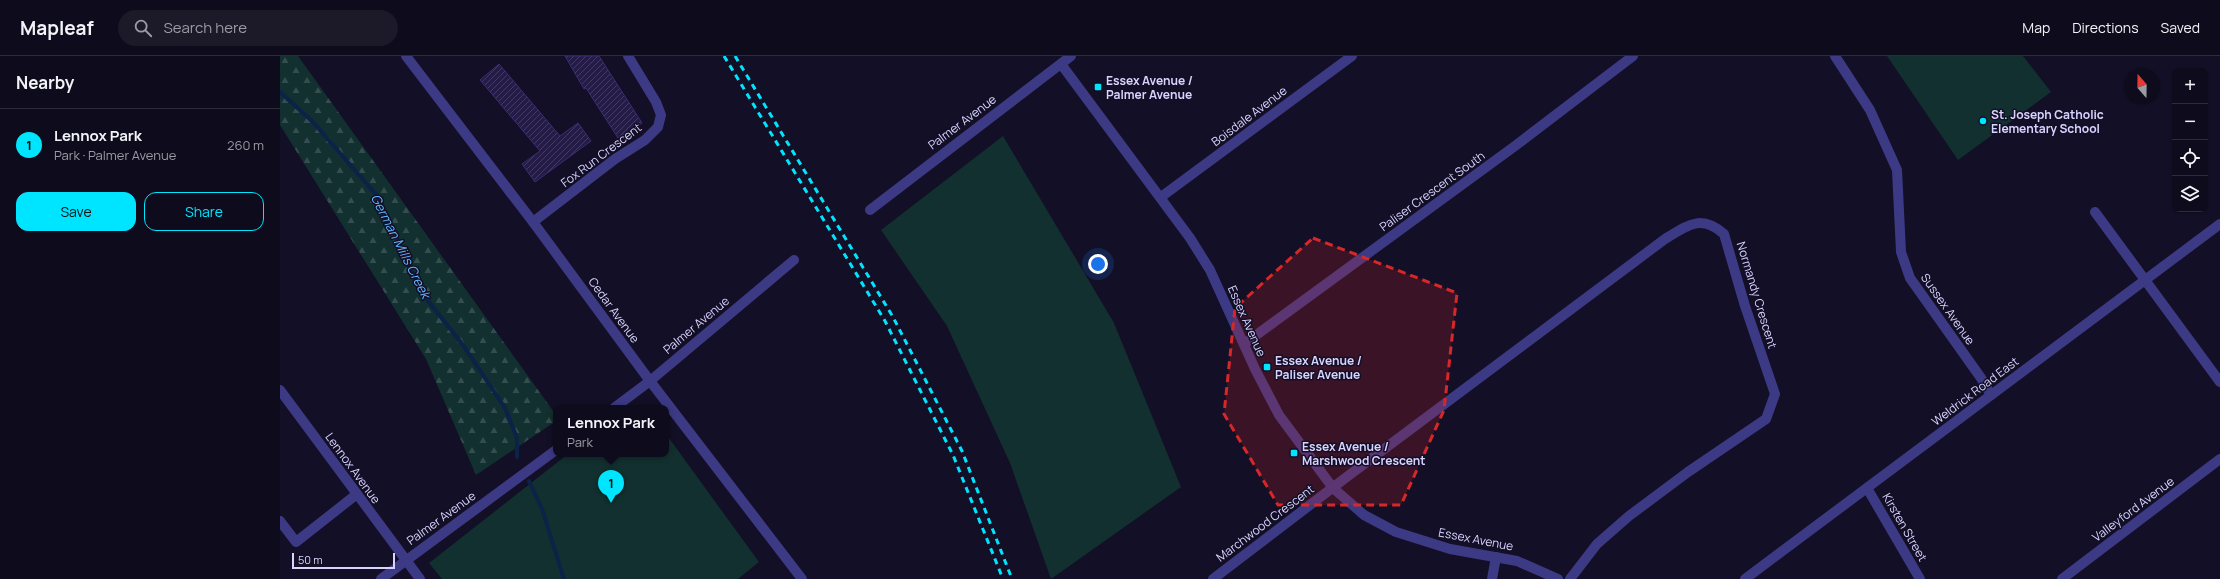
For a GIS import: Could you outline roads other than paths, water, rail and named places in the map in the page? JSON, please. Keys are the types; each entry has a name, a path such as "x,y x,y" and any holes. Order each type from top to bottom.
{"street":[{"name":"Cedar Avenue","path":"406,56 533,222 668,405"},
{"name":"Fox Run Crescent","path":"533,222 615,159 645,140 658,127 661,115 656,102 628,56"},
{"name":"Palmer Avenue","path":"870,210 1071,56"},
{"name":"Boisdale Avenue","path":"1161,197 1352,56"},
{"name":"Paliser Crescent South","path":"1244,344 1509,151 1633,56"},
{"name":"Sussex Avenue","path":"1835,56 1870,110 1897,170 1901,252 1910,278 1981,378 1991,395"},
{"name":"Essex Avenue","path":"1061,64 1190,238 1210,270 1279,415 1333,488 1364,515 1396,532 1450,549 1517,561 1558,579"},
{"path":"2095,212 2146,279 2220,382"},
{"name":"Normandy Crescent","path":"1333,488 1665,239 1683,228 1703,222 1715,226 1724,234 1745,306 1775,394 1771,408 1766,419 1752,430 1688,472 1629,516 1597,544 1570,579"},
{"name":"Weldrick Road East","path":"1745,579 2220,224"},
{"name":"Palmer Avenue","path":"618,405 650,381 794,260"},
{"name":"Lennox Avenue","path":"280,390 420,579"},
{"name":"Cedar Avenue","path":"669,406 802,579"},
{"name":"Palmer Avenue","path":"381,579 553,452"},
{"name":"Valleyford Avenue","path":"2062,579 2220,460"},
{"name":"Marchwood Crescent","path":"1213,579 1333,488"},
{"name":"Kirsten Street","path":"1867,488 1920,579"},
{"path":"280,521 296,542 357,494"},
{"path":"1492,579 1496,557"}],"waterway":[{"name":"German Mills Creek","path":"280,92 312,121 379,198 421,292 463,345 505,408 517,438 517,457"},
{"name":"German Mills Creek","path":"529,481 542,509 564,579"}],"railway":[{"path":"724,56 885,321 953,455 1003,579"},
{"path":"735,56 893,317 962,451 1012,579"}],"place":[{"name":"Essex Avenue / Palmer Avenue","path":"1098,87"},
{"name":"St. Joseph Catholic Elementary School","path":"1983,121"},
{"name":"Essex Avenue / Paliser Avenue","path":"1267,367"},
{"name":"Essex Avenue / Marshwood Crescent","path":"1294,453"},
{"name":"Lennox Park","path":"611,503"}]}
